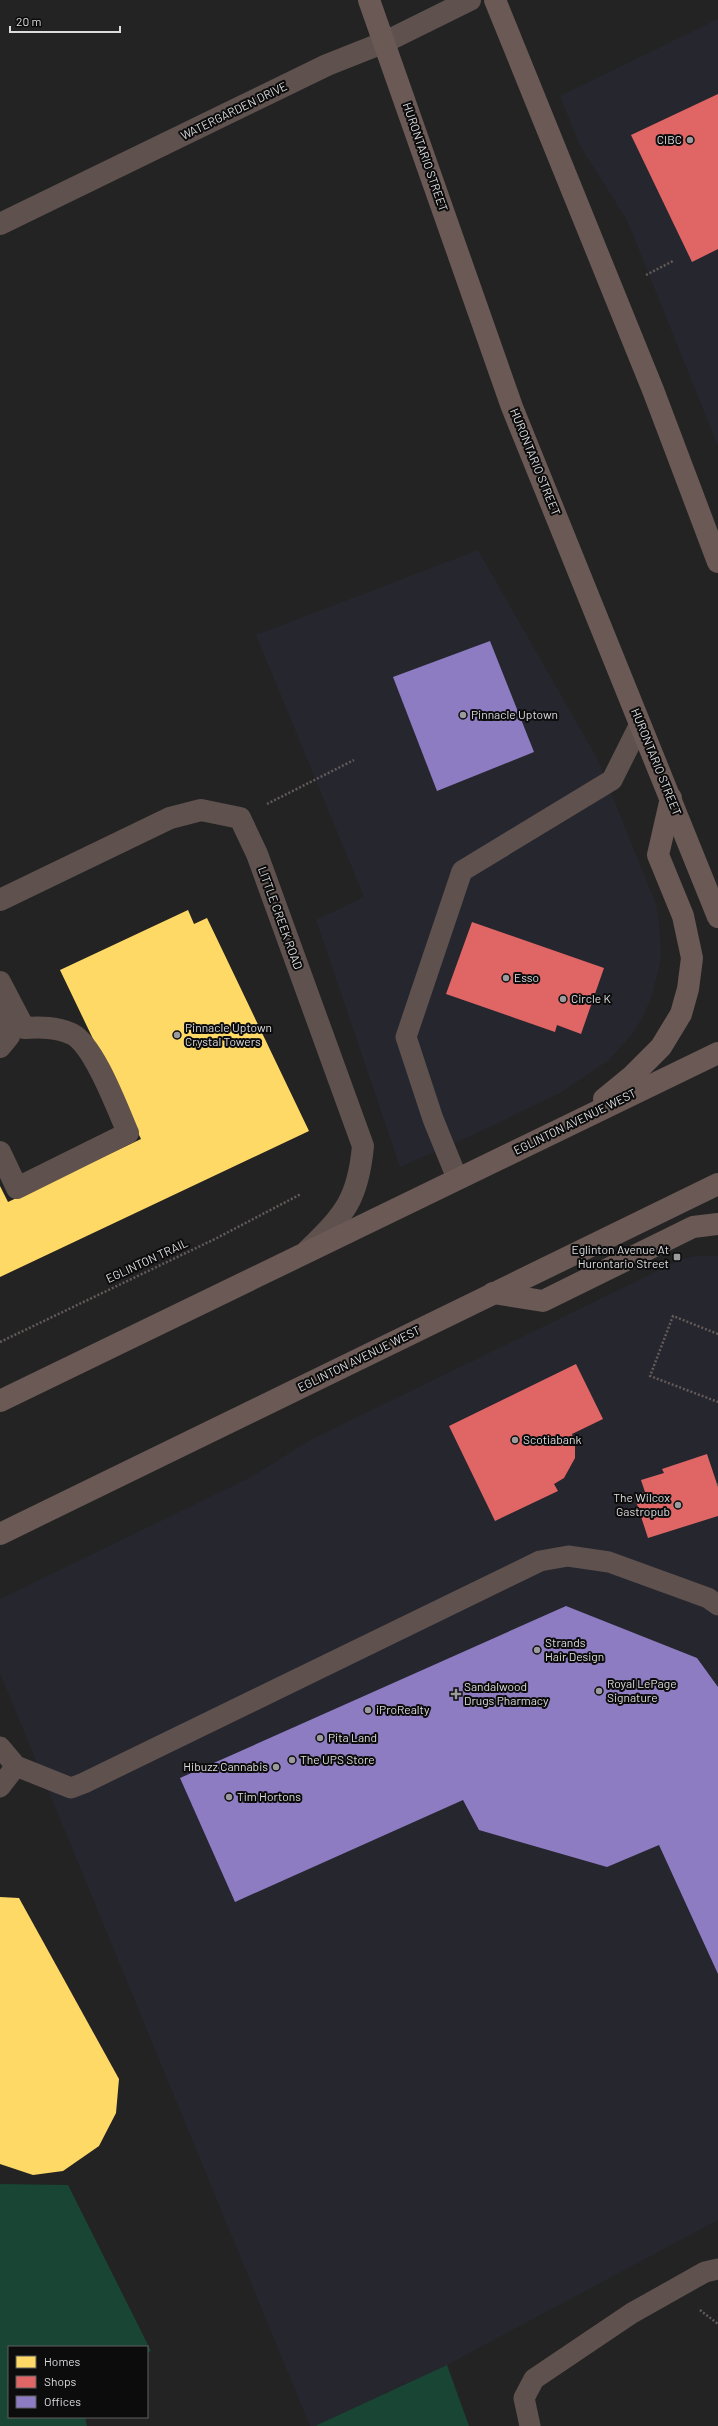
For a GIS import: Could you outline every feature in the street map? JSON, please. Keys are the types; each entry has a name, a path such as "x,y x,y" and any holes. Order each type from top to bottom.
{"main road":[{"name":"HURONTARIO STREET","path":"369,0 512,407 718,917"},
{"path":"495,0 653,390 718,562"},
{"path":"576,1122 632,1076 661,1047 680,1014 688,989 692,958 683,916 658,855 671,798"},
{"name":"EGLINTON AVENUE WEST","path":"0,1401 306,1253 456,1178 576,1122 718,1052"},
{"name":"EGLINTON AVENUE WEST","path":"0,1534 718,1184"},
{"path":"493,1293 543,1301 693,1227 718,1224"}],"street":[{"name":"WATERGARDEN DRIVE","path":"0,224 327,65 385,42 470,0"},
{"path":"0,900 170,818 201,810 240,818"},
{"name":"LITTLE CREEK ROAD","path":"240,818 256,854 363,1146 360,1170 355,1191 346,1209 306,1253"},
{"path":"0,982 24,1028 50,1027 74,1035 88,1050 102,1075 128,1133 17,1188 0,1152"},
{"path":"0,1016 9,1036 0,1047"}],"lane":[{"path":"456,1178 433,1119 406,1037 462,871 612,780 640,724"},
{"path":"0,1747 16,1766 71,1788 84,1784 540,1561 568,1556 609,1562 708,1598 718,1605"},
{"path":"0,1787 16,1766"},
{"path":"530,2426 524,2398 534,2379 632,2312 705,2272 718,2269"}],"path":[{"path":"646,275 673,261"},
{"path":"240,818 354,760"},
{"name":"EGLINTON TRAIL","path":"0,1342 215,1239 301,1194"},
{"path":"718,1334 673,1316 650,1376 718,1402"}],"shaded area":[{"path":"718,19 718,446 627,220 580,146 560,96"},
{"path":"478,550 597,758 656,904 659,922 661,955 650,1001 642,1018 633,1033 609,1060 560,1093 473,1135 400,1167 316,920 364,897 256,635"},
{"path":"696,1256 718,1256 718,2220 447,2365 315,2426 310,2426 0,1673 0,1599 251,1477 312,1439 682,1259"}],"green space":[{"path":"0,2184 68,2185 151,2351 148,2352 148,2346 8,2346 8,2418 85,2418 87,2426 0,2426"},
{"path":"447,2365 469,2426 315,2426"}],"building: Homes":[{"name":"Pinnacle Uptown Crystal Towers","path":"188,910 194,924 207,918 309,1131 0,1277 0,1186 8,1202 141,1139 60,970"},
{"path":"0,1897 19,1898 119,2079 116,2113 99,2146 63,2171 33,2175 0,2164"}],"building: Shops":[{"path":"718,94 718,249 692,262 631,135"},
{"path":"472,922 604,968 581,1034 557,1025 555,1032 446,994"},
{"name":"Scotiabank","path":"576,1364 603,1419 572,1434 575,1446 575,1458 564,1478 554,1484 558,1491 495,1521 449,1426"},
{"name":"The Wilcox Gastropub","path":"707,1454 718,1487 718,1516 648,1538 634,1495 645,1492 641,1480 664,1473 662,1469"}],"building: Offices":[{"name":"Pinnacle Uptown","path":"490,641 534,752 437,791 393,677"},
{"path":"566,1606 697,1658 718,1687 718,1974 659,1845 607,1867 479,1830 463,1800 235,1902 180,1778"}],"place":[{"name":"CIBC","path":"690,140"},
{"name":"Pinnacle Uptown","path":"463,715"},
{"name":"Esso","path":"506,978"},
{"name":"Circle K","path":"563,999"},
{"name":"Pinnacle Uptown Crystal Towers","path":"177,1035"},
{"name":"Eglinton Avenue At Hurontario Street","path":"677,1257"},
{"name":"Scotiabank","path":"515,1440"},
{"name":"The Wilcox Gastropub","path":"678,1505"},
{"name":"Strands Hair Design","path":"537,1650"},
{"name":"Royal LePage Signature","path":"599,1691"},
{"name":"Sandalwood Drugs Pharmacy","path":"456,1694"},
{"name":"iProRealty","path":"368,1710"},
{"name":"Pita Land","path":"320,1738"},
{"name":"The UPS Store","path":"292,1760"},
{"name":"Hibuzz Cannabis","path":"276,1767"},
{"name":"Tim Hortons","path":"229,1797"}]}
